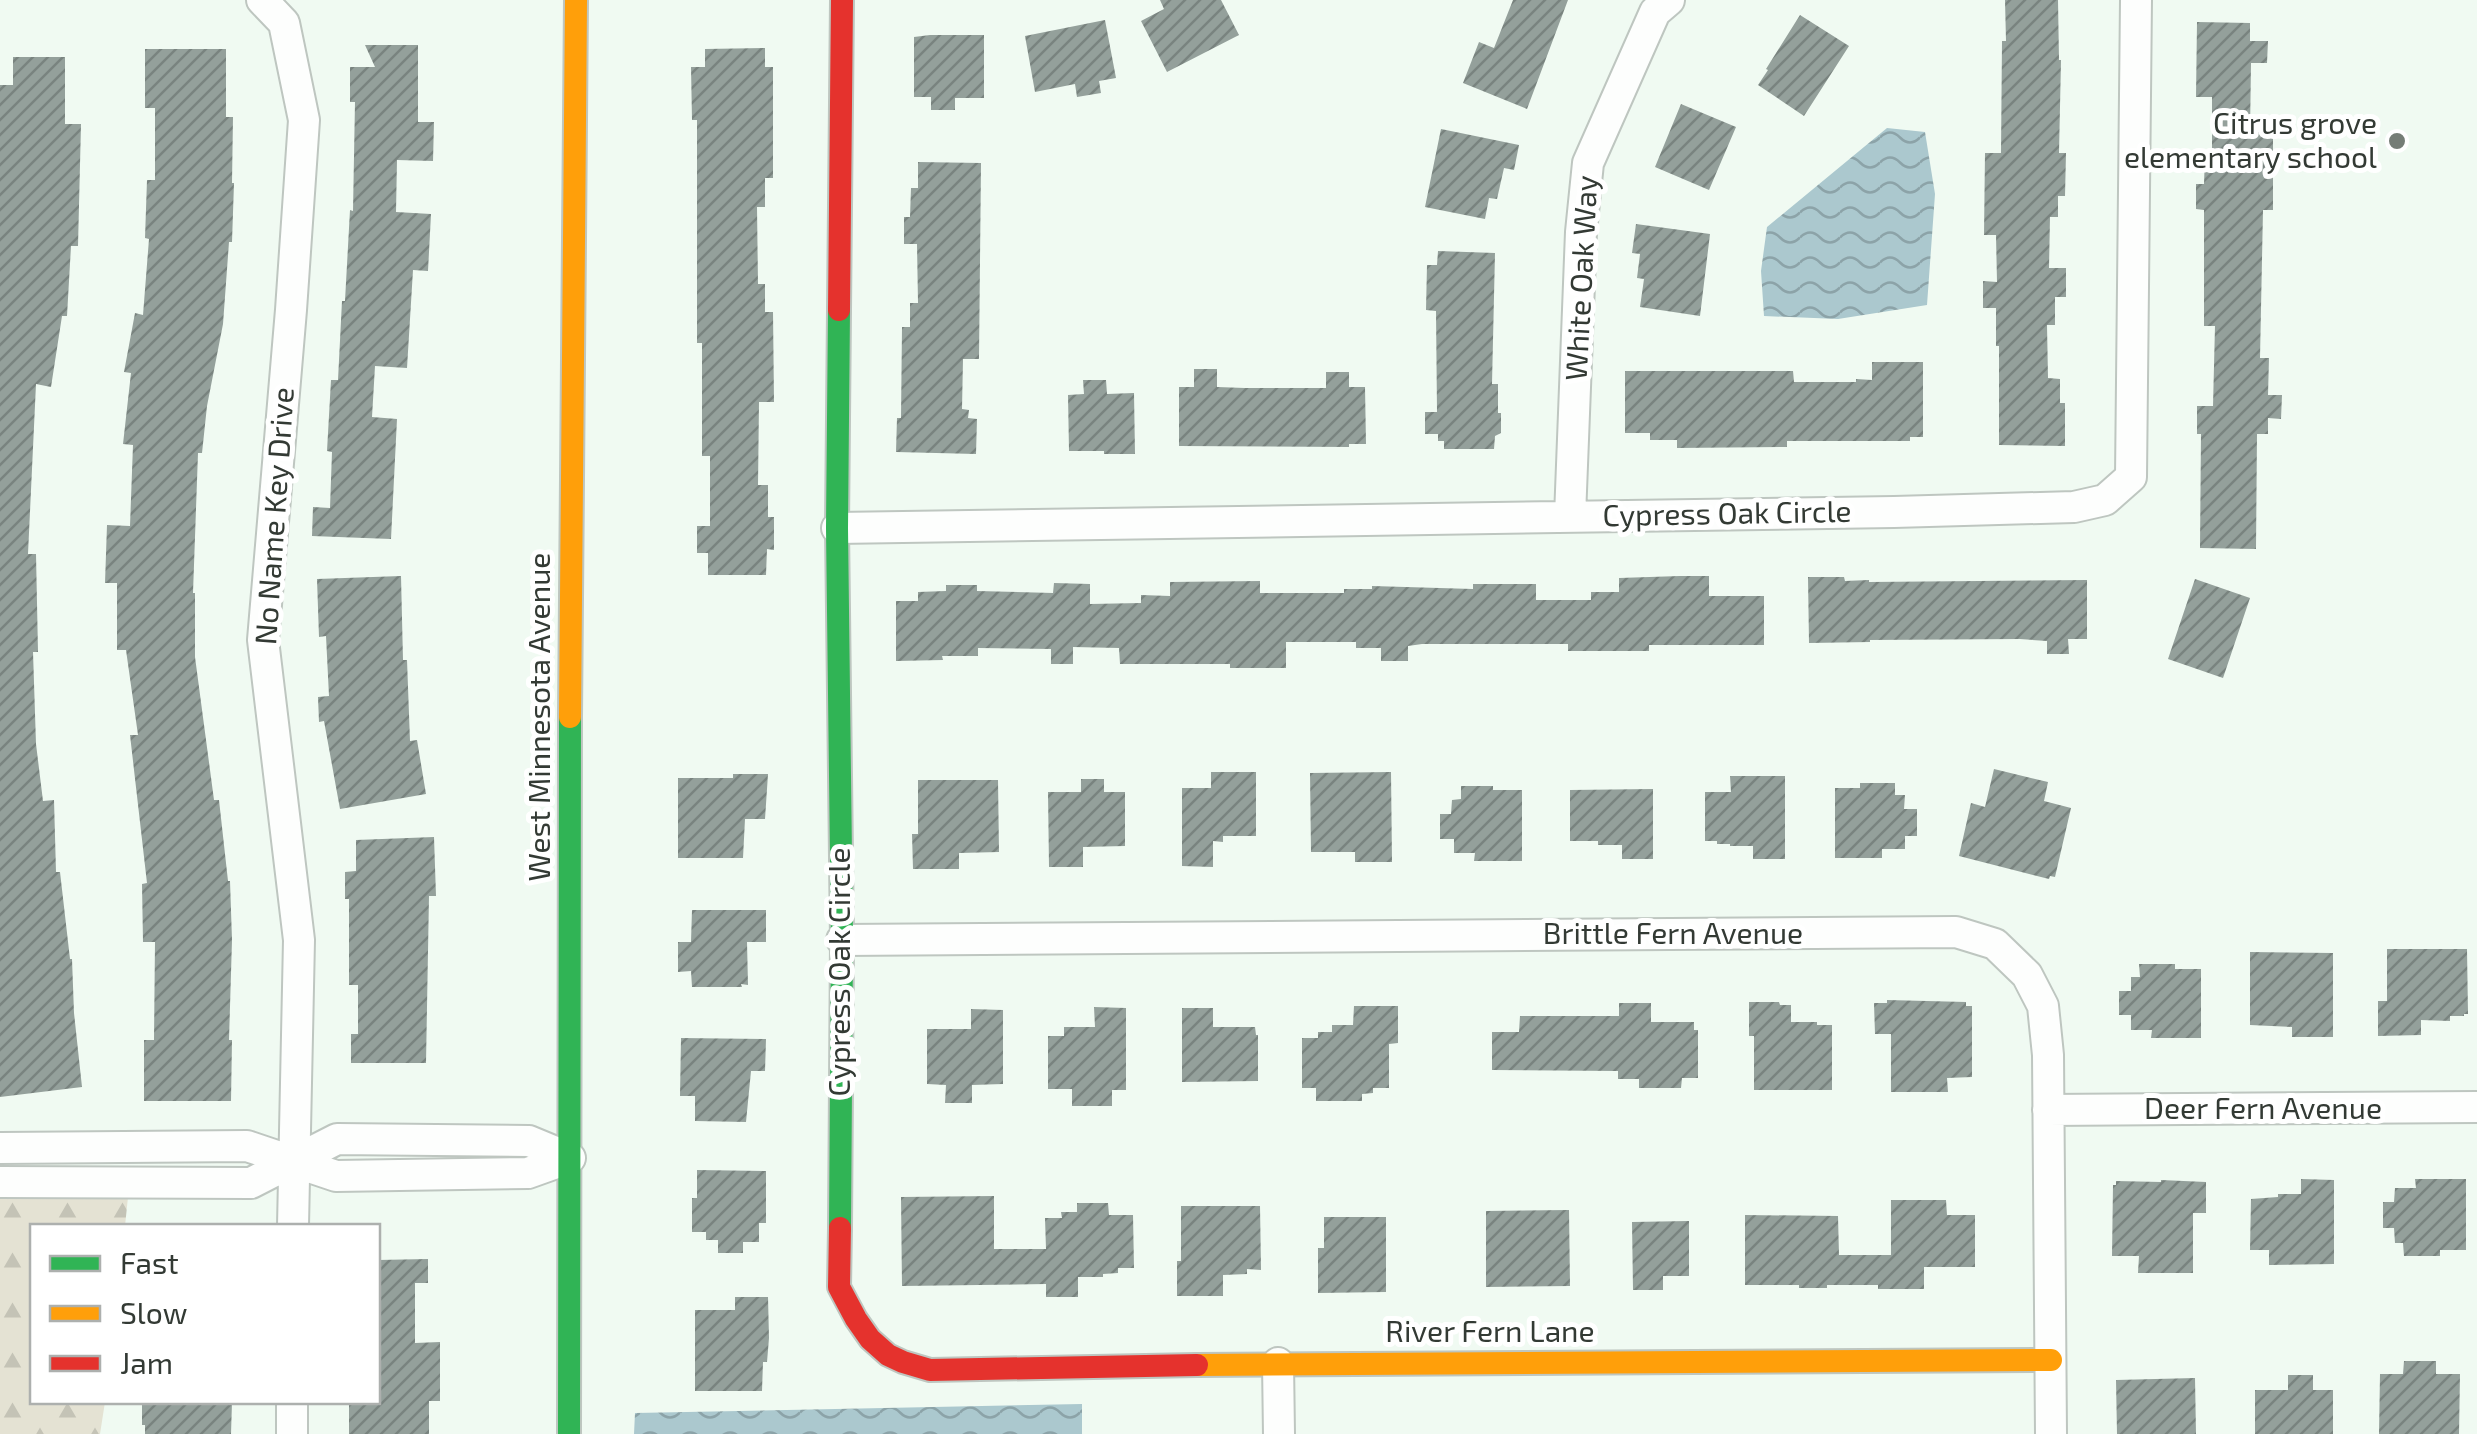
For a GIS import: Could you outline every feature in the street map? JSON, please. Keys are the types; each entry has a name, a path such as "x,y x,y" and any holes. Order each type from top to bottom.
{"street":[{"name":"No Name Key Drive","path":"262,0 284,23 304,120 263,640 299,940 293,1224"},
{"name":"West Minnesota Avenue","path":"569,1434 570,549 576,0"},
{"name":"Cypress Oak Circle","path":"842,0 837,528 842,940 840,1287 850,1312 870,1339 899,1360 930,1370"},
{"name":"White Oak Way","path":"1570,517 1580,232 1588,163 1655,12 1670,0"},
{"name":"Cypress Oak Circle","path":"837,528 2074,507 2105,500 2131,477 2136,0"},
{"name":"Brittle Fern Avenue","path":"842,940 1956,932 1995,944 2027,975 2043,1006 2048,1055 2051,1434"},
{"name":"Deer Fern Avenue","path":"2048,1110 2477,1108"},
{"path":"0,1182 250,1183 338,1139 529,1141 570,1158"},
{"path":"0,1148 247,1146 293,1161"},
{"name":"River Fern Lane","path":"930,1370 1278,1363 2051,1360"},
{"path":"1278,1363 1279,1434"},
{"path":"292,1404 292,1434"}],"green space":[{"path":"0,1197 128,1197 125,1224 30,1224 30,1404 105,1404 100,1434 0,1434"}],"water":[{"path":"1887,128 1925,132 1935,194 1927,305 1838,319 1764,316 1761,271 1767,227"},
{"path":"1082,1404 1082,1434 634,1434 635,1413"}],"building":[{"path":"1160,0 1221,0 1239,35 1167,72 1141,21 1164,9"},
{"path":"1513,0 1568,0 1527,109 1463,83 1479,42 1494,48"},
{"path":"2005,0 2058,0 2059,153 2066,153 2065,196 2058,196 2058,217 2050,217 2049,268 2066,268 2066,297 2055,297 2055,325 2047,325 2048,378 2060,379 2060,403 2065,403 2065,446 1999,445 1996,308 1983,308 1983,281 1997,282 1996,235 1984,235 1985,153 2001,153"},
{"path":"1800,15 1849,46 1804,116 1758,85"},
{"path":"1105,20 1116,78 1099,81 1101,93 1077,97 1075,84 1035,92 1025,36"},
{"path":"2197,22 2250,23 2250,41 2268,41 2267,63 2251,63 2250,132 2273,132 2273,210 2263,210 2260,358 2269,358 2268,395 2282,395 2281,419 2268,418 2268,434 2257,434 2256,549 2200,548 2201,434 2197,434 2197,406 2213,406 2215,326 2204,326 2204,210 2196,209 2196,184 2204,184 2205,155 2212,155 2212,97 2196,97"},
{"path":"984,35 984,98 955,98 955,110 931,110 931,97 914,97 914,37"},
{"path":"365,45 418,45 418,122 434,122 433,161 397,160 396,212 431,214 428,271 413,270 407,368 375,366 372,417 397,419 391,539 312,536 313,507 330,508 332,452 327,451 331,380 338,380 350,210 353,211 355,102 350,102 350,67 375,67"},
{"path":"765,48 765,67 773,67 773,178 765,178 765,207 757,207 758,284 765,284 765,312 773,312 774,402 759,402 758,485 768,485 768,517 774,517 774,550 767,549 766,575 708,575 708,553 697,553 697,526 710,526 710,456 702,456 702,343 697,343 697,120 692,120 691,67 705,67 705,49"},
{"path":"145,49 226,49 226,117 233,117 232,242 223,324 202,453 198,453 193,593 195,657 214,800 219,800 230,881 231,1101 144,1101 144,1040 154,1040 155,942 143,942 142,884 147,883 130,735 138,735 126,650 117,650 117,583 105,583 107,525 130,526 133,445 123,444 131,373 124,372 135,313 143,315 149,239 145,238 147,180 155,180 155,108 145,108"},
{"path":"13,57 65,57 65,124 81,124 78,246 71,246 67,316 62,316 51,387 36,384 28,554 36,554 36,744 43,801 54,800 56,872 60,872 72,959 82,1087 0,1097 0,85 13,85"},
{"path":"1681,104 1736,127 1709,190 1655,167"},
{"path":"1441,129 1519,145 1514,170 1504,168 1497,199 1489,198 1485,219 1425,207"},
{"path":"918,162 981,163 979,359 963,359 962,409 969,410 968,418 977,419 976,454 896,452 897,418 901,418 902,327 910,327 910,303 918,303 917,244 904,244 904,217 910,217 911,188 918,188"},
{"path":"1636,224 1710,234 1700,316 1640,307 1644,279 1637,278 1640,254 1632,253"},
{"path":"1438,251 1495,253 1492,384 1498,384 1501,433 1495,436 1494,449 1444,449 1438,434 1425,434 1425,412 1437,412 1436,311 1426,310 1427,265 1437,265"},
{"path":"1872,362 1923,362 1923,437 1910,437 1910,441 1787,441 1787,447 1677,448 1677,440 1650,440 1650,433 1625,433 1625,371 1793,371 1794,382 1856,382 1872,380"},
{"path":"1194,369 1217,369 1217,387 1245,388 1326,388 1326,372 1349,372 1349,387 1365,387 1366,444 1179,446 1179,387 1194,387"},
{"path":"1083,380 1106,380 1107,394 1134,393 1135,454 1069,451 1068,395 1084,394"},
{"path":"401,576 410,741 417,740 426,794 340,809 324,721 319,722 318,697 329,696 326,636 319,637 317,579"},
{"path":"1709,576 1709,596 1764,596 1764,645 1649,645 1649,651 1568,651 1568,644 1422,644 1408,646 1408,661 1381,661 1381,648 1356,648 1356,642 1286,642 1286,668 1120,664 1119,648 1073,647 1073,664 1051,664 1051,649 978,648 978,656 896,661 896,601 918,601 918,592 946,591 946,585 977,585 977,591 1053,593 1054,583 1090,584 1090,604 1141,603 1141,595 1170,596 1170,582 1260,581 1260,593 1344,593 1344,589 1372,586 1473,589 1473,584 1536,584 1536,600 1591,600 1591,592 1619,592 1619,578"},
{"path":"1808,577 1869,582 2087,580 2087,639 2068,639 2069,654 2047,654 2047,641 2020,639 1809,643"},
{"path":"2195,579 2250,598 2223,678 2168,659"},
{"path":"1994,769 2048,782 2044,801 2071,808 2055,877 2049,879 1959,856 1971,803 1985,807"},
{"path":"1211,772 1256,772 1256,836 1223,836 1223,842 1213,841 1213,867 1182,866 1182,788 1211,788"},
{"path":"1391,772 1392,862 1355,862 1355,852 1311,852 1310,773"},
{"path":"733,774 768,774 765,819 745,819 743,858 678,858 678,778 733,778"},
{"path":"1730,776 1785,776 1785,859 1753,859 1753,846 1705,841 1705,792 1731,792"},
{"path":"1081,779 1104,779 1104,792 1125,792 1125,846 1083,847 1083,867 1049,867 1048,792 1081,792"},
{"path":"918,780 998,780 999,852 959,853 959,869 913,869 912,834 918,834"},
{"path":"1860,783 1895,783 1895,795 1905,795 1904,809 1917,809 1917,836 1905,836 1905,849 1882,849 1882,858 1835,858 1835,788 1860,788"},
{"path":"1461,786 1522,790 1522,861 1474,861 1475,853 1454,853 1454,839 1440,839 1440,814 1451,814 1452,800 1461,799"},
{"path":"1653,789 1653,859 1622,859 1622,845 1570,841 1570,790"},
{"path":"434,837 436,896 429,896 426,1063 351,1063 351,1034 358,1034 358,985 349,985 349,899 345,899 345,872 356,871 356,840"},
{"path":"692,910 766,910 766,942 747,942 748,985 692,987 691,971 678,972 678,942 691,942"},
{"path":"2387,949 2467,949 2468,1014 2450,1016 2450,1021 2421,1020 2421,1035 2378,1036 2378,1001 2387,1001"},
{"path":"2250,952 2333,953 2333,1037 2292,1037 2292,1027 2250,1025"},
{"path":"2139,964 2201,969 2201,1038 2151,1038 2152,1030 2131,1030 2131,1015 2119,1015 2119,991 2131,991 2131,977 2140,977"},
{"path":"1749,1002 1791,1005 1791,1022 1832,1025 1832,1090 1754,1090 1754,1036 1749,1036"},
{"path":"1966,1002 1966,1006 1972,1006 1972,1077 1947,1078 1948,1092 1891,1092 1891,1034 1875,1034 1874,1003"},
{"path":"1619,1003 1651,1003 1651,1022 1694,1022 1694,1030 1698,1030 1698,1078 1682,1078 1681,1088 1639,1088 1639,1079 1618,1079 1618,1071 1492,1070 1492,1032 1519,1032 1520,1016 1619,1016"},
{"path":"1354,1006 1398,1006 1398,1043 1389,1044 1389,1088 1373,1088 1373,1093 1362,1094 1362,1101 1316,1101 1316,1088 1302,1088 1302,1038 1318,1038 1318,1032 1332,1032 1332,1025 1353,1025"},
{"path":"1094,1007 1126,1008 1126,1090 1112,1090 1112,1106 1072,1106 1072,1089 1048,1089 1048,1036 1064,1036 1064,1027 1095,1027"},
{"path":"1182,1008 1213,1008 1213,1027 1255,1027 1258,1081 1182,1082"},
{"path":"971,1009 1003,1010 1003,1084 972,1085 972,1103 945,1103 946,1085 927,1084 927,1029 971,1029"},
{"path":"681,1038 766,1039 765,1071 751,1071 746,1122 695,1121 695,1096 680,1096"},
{"path":"697,1170 766,1171 766,1223 759,1223 759,1242 743,1242 743,1253 718,1253 718,1240 706,1240 706,1232 692,1232"},
{"path":"2301,1179 2334,1180 2334,1264 2269,1265 2269,1250 2250,1250 2251,1199 2301,1194"},
{"path":"2415,1179 2466,1179 2466,1250 2440,1250 2440,1256 2404,1256 2403,1243 2395,1243 2394,1228 2383,1228 2383,1202 2394,1202 2395,1188 2416,1188"},
{"path":"2116,1181 2206,1182 2206,1213 2193,1213 2193,1273 2138,1273 2139,1256 2112,1256 2113,1185"},
{"path":"994,1196 994,1249 1046,1249 1045,1218 1062,1218 1061,1212 1077,1212 1077,1203 1108,1203 1109,1215 1133,1215 1134,1268 1118,1268 1118,1273 1103,1277 1078,1277 1078,1297 1046,1297 1046,1284 902,1286 901,1197"},
{"path":"1891,1200 1946,1200 1947,1215 1975,1215 1975,1267 1924,1267 1924,1289 1745,1285 1745,1215 1838,1216 1839,1255 1891,1255"},
{"path":"1181,1206 1260,1206 1261,1270 1223,1275 1223,1296 1177,1296"},
{"path":"1569,1210 1570,1286 1486,1287 1486,1211"},
{"path":"1324,1217 1386,1217 1386,1292 1318,1293 1318,1248 1324,1248"},
{"path":"1689,1221 1689,1276 1663,1276 1663,1290 1633,1290 1632,1222"},
{"path":"428,1259 428,1283 415,1283 415,1343 440,1342 440,1401 429,1401 429,1434 349,1434 349,1404 380,1404 380,1260"},
{"path":"735,1297 768,1297 769,1338 762,1391 695,1391 695,1310 735,1310"},
{"path":"2404,1361 2436,1361 2436,1374 2460,1374 2459,1434 2379,1434 2380,1374 2403,1374"},
{"path":"2288,1375 2313,1375 2313,1390 2333,1390 2333,1434 2255,1434 2255,1390 2288,1390"},
{"path":"2195,1378 2196,1434 2117,1434 2116,1380"},
{"path":"142,1404 232,1404 231,1434 145,1434"}],"traffic: fast":[{"path":"839,310 840,1228"},
{"path":"569,1434 570,717"}],"traffic: slow":[{"path":"570,717 576,0"},
{"path":"1197,1365 2051,1360"}],"traffic: jam":[{"path":"839,310 842,0"},
{"path":"840,1228 839,1287 870,1339 903,1362 930,1370 1197,1365"}],"place":[{"name":"Citrus grove elementary school","path":"2397,141"}]}
